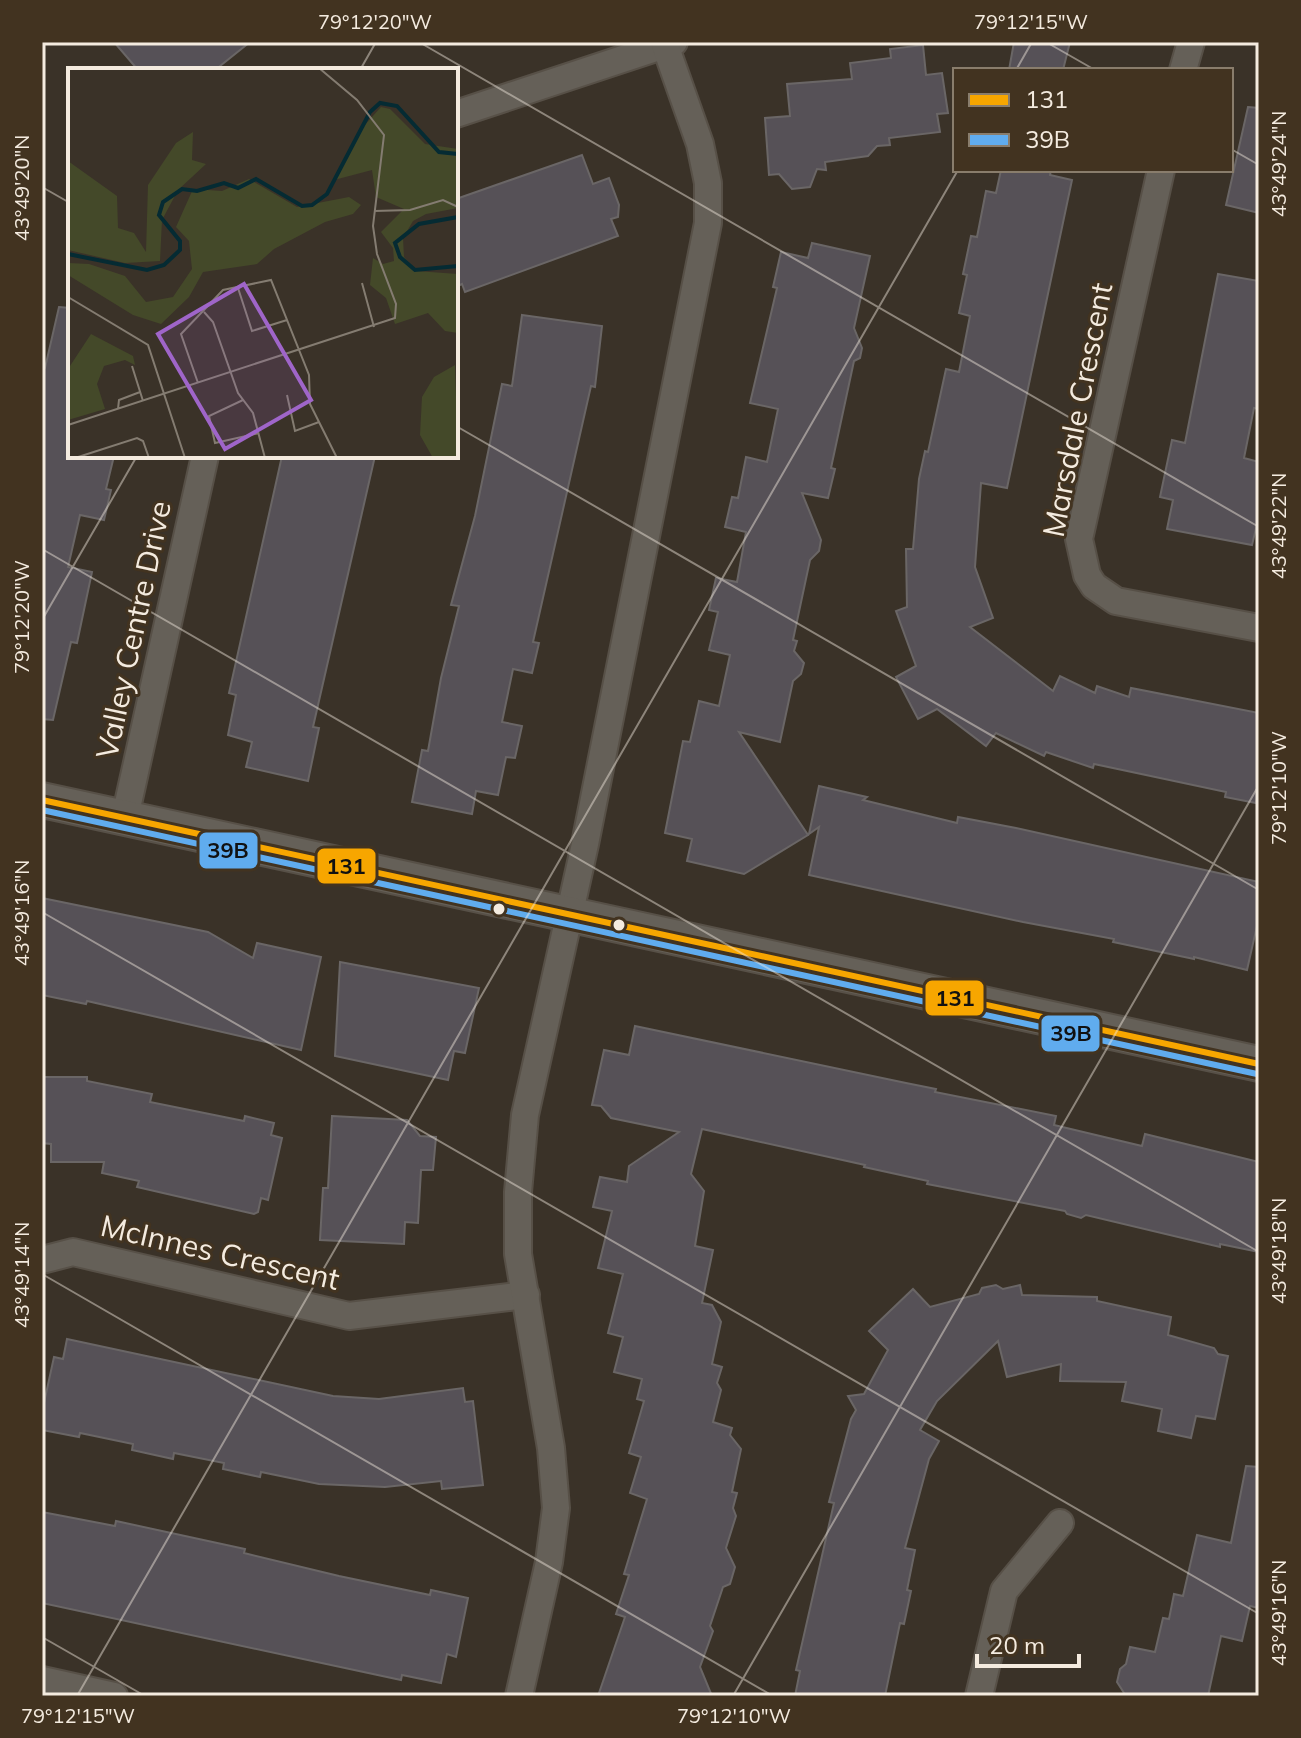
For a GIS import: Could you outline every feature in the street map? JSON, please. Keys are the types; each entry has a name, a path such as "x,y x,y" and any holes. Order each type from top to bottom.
{"street":[{"path":"1184,68 1191,42"},
{"path":"458,113 670,44 700,144 708,183 708,223 569,915 525,1115 518,1192 518,1254 551,1448 556,1508 549,1562 519,1696"},
{"name":"Marsdale Crescent","path":"1161,172 1079,539 1082,559 1094,586 1116,601 1259,628"},
{"name":"Valley Centre Drive","path":"125,817 205,458"},
{"path":"42,800 1259,1064"},
{"name":"McInnes Crescent","path":"42,1260 73,1252 349,1316 526,1295"},
{"path":"979,1696 1004,1591 1060,1523"},
{"path":"42,1680 114,1696"}],"building":[{"path":"114,42 250,42 218,68 136,68"},
{"path":"1014,42 1070,42 1064,68 1009,68"},
{"path":"923,45 926,75 942,73 948,113 937,114 940,132 889,138 890,145 877,146 868,156 825,162 826,170 817,169 810,187 792,189 779,174 769,175 765,118 790,116 787,84 852,79 850,63 891,58 890,49"},
{"path":"1248,107 1259,108 1259,213 1226,205"},
{"path":"582,155 593,184 609,178 619,205 618,217 611,219 618,236 465,292 462,284 458,286 458,198"},
{"path":"1001,172 1051,172 1050,175 1072,180 1007,488 981,483 975,567 993,618 970,627 1053,691 1060,676 1095,693 1097,686 1129,697 1131,688 1259,713 1259,789 1256,803 1225,797 1226,792 1094,764 1093,768 1046,752 1044,756 996,733 986,746 937,709 918,719 896,677 916,666 896,611 907,607 906,549 913,549 919,479 946,369 959,372 970,316 959,313 971,236 977,237 986,191 996,193"},
{"path":"812,243 870,256 854,328 862,348 860,358 854,361 831,468 835,469 828,498 802,493 821,540 819,551 810,560 793,640 797,641 794,651 804,663 801,674 793,681 780,742 739,732 808,835 744,874 687,861 692,839 665,833 683,741 690,742 699,701 719,706 730,655 709,650 718,612 709,610 716,578 737,582 746,532 725,527 732,497 738,498 746,457 767,462 778,409 750,403 777,288 773,287 781,252 808,258"},
{"path":"1218,274 1259,281 1259,409 1254,408 1244,458 1259,462 1259,516 1252,545 1167,529 1173,500 1160,497 1172,440 1185,443"},
{"path":"59,307 68,308 68,458 114,458 106,489 111,490 104,520 80,515 68,567 92,572 77,643 71,642 53,720 42,719 42,370"},
{"path":"522,315 602,326 595,387 591,386 533,642 539,643 532,673 513,669 502,722 522,726 515,758 506,757 498,795 476,791 472,814 412,802 422,750 428,751 441,678 459,606 451,605 475,516 502,384 512,386"},
{"path":"282,458 375,458 313,727 319,728 308,781 246,767 252,742 228,735 236,695 229,693"},
{"path":"819,786 957,823 958,817 1016,828 1259,882 1259,917 1247,970 809,875 819,827 809,834"},
{"path":"42,898 208,932 253,958 257,943 321,957 301,1050 87,1001 86,1004 42,995"},
{"path":"340,962 479,988 465,1053 454,1051 448,1080 335,1056"},
{"path":"635,1026 1056,1116 1054,1125 1142,1146 1145,1134 1259,1162 1259,1252 1220,1244 1220,1247 1086,1215 1081,1218 1065,1211 927,1184 928,1181 865,1165 702,1129 691,1174 704,1191 695,1246 713,1250 702,1303 712,1305 721,1322 712,1364 722,1367 717,1383 721,1390 713,1422 732,1428 730,1435 741,1449 732,1492 737,1493 733,1508 736,1516 726,1548 735,1567 730,1584 723,1587 710,1626 713,1631 700,1667 712,1696 598,1696 625,1617 616,1614 629,1575 624,1574 647,1499 630,1493 641,1457 629,1453 644,1401 637,1399 642,1379 614,1372 623,1337 608,1333 623,1274 598,1268 612,1211 593,1207 600,1177 627,1182 629,1166 679,1132 611,1118 601,1106 592,1105 604,1050 629,1055"},
{"path":"42,1077 87,1077 87,1081 152,1094 150,1102 244,1121 245,1116 274,1123 271,1135 282,1138 268,1200 261,1198 258,1212 254,1214 137,1187 139,1181 102,1173 104,1162 51,1162 51,1144 42,1143"},
{"path":"332,1116 407,1120 420,1136 436,1137 433,1170 421,1170 418,1223 405,1222 404,1244 320,1240 323,1188 328,1188"},
{"path":"996,1285 1003,1289 1020,1285 1022,1295 1097,1297 1097,1301 1171,1317 1168,1335 1214,1348 1218,1354 1228,1356 1215,1419 1196,1416 1191,1438 1158,1431 1162,1409 1122,1401 1126,1382 1060,1381 1061,1364 1007,1377 998,1341 937,1401 920,1430 939,1441 929,1459 905,1548 915,1550 907,1590 911,1591 904,1624 900,1623 885,1696 795,1696 800,1671 796,1670 834,1503 829,1502 856,1410 848,1396 864,1394 888,1350 869,1331 913,1289 930,1307 979,1294 982,1288"},
{"path":"67,1339 333,1396 379,1399 463,1388 465,1402 473,1401 483,1485 442,1489 441,1481 385,1487 319,1484 261,1472 260,1477 223,1469 224,1463 174,1453 173,1459 132,1450 133,1444 80,1433 79,1437 42,1430 42,1412 54,1357 63,1359"},
{"path":"1246,1466 1259,1467 1259,1608 1250,1606 1242,1641 1221,1636 1208,1696 1126,1696 1117,1682 1120,1669 1126,1664 1130,1647 1155,1652 1163,1618 1169,1619 1174,1594 1183,1596 1197,1535 1231,1543"},
{"path":"42,1512 115,1526 116,1521 245,1549 244,1553 339,1576 430,1595 431,1590 468,1598 456,1657 447,1654 441,1683 402,1675 401,1680 42,1603"}],"transit line":[{"name":"131","path":"42,800 1259,1064"},
{"name":"39B","path":"42,810 1257,1074"}]}
